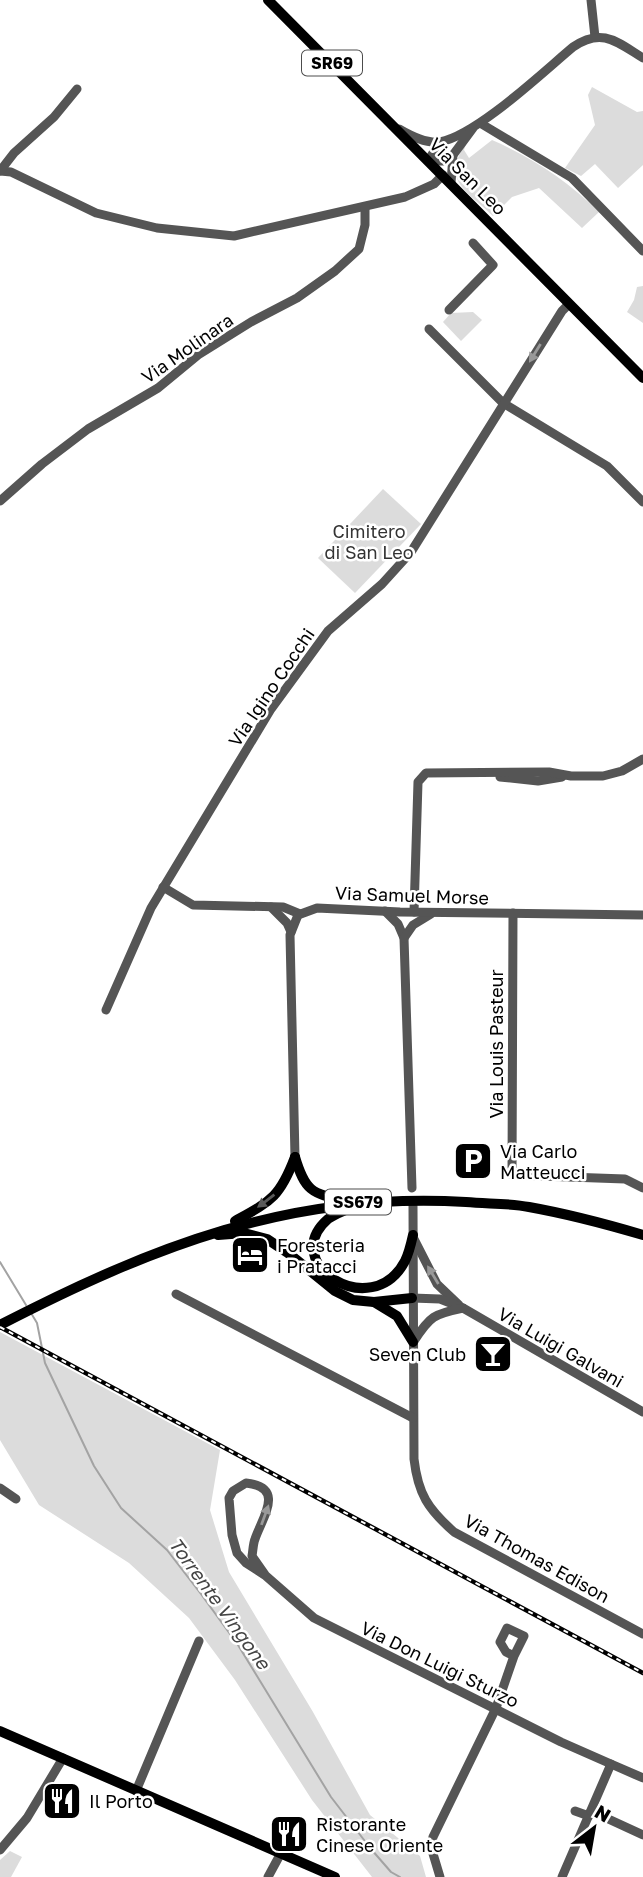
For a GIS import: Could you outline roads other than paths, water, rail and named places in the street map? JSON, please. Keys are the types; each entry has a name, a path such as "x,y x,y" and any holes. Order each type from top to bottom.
{"main road":[{"name":"Via San Leo","path":"268,0 643,377"},
{"path":"295,1157 302,1182 319,1195 351,1203"},
{"path":"219,1230 271,1200 285,1183 295,1157"},
{"name":"SS679","path":"0,1325 82,1283 156,1252 219,1230 278,1214 351,1203 421,1199 527,1207 600,1222 643,1235"},
{"path":"364,1202 329,1218 318,1230 314,1239 314,1250 320,1268 335,1282 358,1294 409,1299"},
{"path":"205,1236 244,1233 267,1238 343,1296 374,1303 397,1316 413,1342"},
{"path":"335,1282 352,1288 365,1288 379,1285 391,1278 407,1258 413,1235"},
{"path":"374,1303 409,1299"},
{"path":"0,1731 335,1877"}],"street":[{"path":"591,0 595,37"},
{"path":"428,161 444,161 453,155 477,125 573,47 595,37 613,40 643,58"},
{"path":"77,89 54,117 14,153 0,171 11,173 96,213 158,228 234,236 366,207 405,197 447,179 453,155"},
{"path":"395,127 413,136 440,142 477,125"},
{"path":"477,125 572,178 643,250"},
{"path":"428,161 440,142"},
{"name":"Via Molinara","path":"0,501 41,464 88,429 158,388 198,355 296,298 335,271 359,249 366,207"},
{"path":"449,310 493,265 473,243"},
{"name":"Via Igino Cocchi","path":"106,1010 151,908 271,709 328,631 382,584 411,552 503,403 569,304"},
{"path":"429,329 503,403 607,466 643,502"},
{"path":"413,925 407,912 418,782 426,773 477,773 538,781 571,776 603,776 622,771 643,760"},
{"path":"163,887 193,905 317,908"},
{"path":"269,906 298,918"},
{"path":"269,906 291,932"},
{"path":"283,907 298,918"},
{"name":"Via Samuel Morse","path":"298,918 317,908 643,915"},
{"path":"385,911 398,924 404,937 412,1188"},
{"path":"398,924 407,912"},
{"path":"404,937 424,916 436,912"},
{"name":"Via Louis Pasteur","path":"513,913 512,1175 625,1178"},
{"path":"295,1157 291,932 298,918"},
{"path":"625,1178 643,1178"},
{"path":"625,1178 643,1188"},
{"name":"Via Thomas Edison","path":"413,1206 409,1299 413,1342 413,1418 416,1481 424,1499 436,1516 454,1532 643,1634"},
{"name":"Via Luigi Galvani","path":"413,1235 437,1284 463,1308"},
{"path":"176,1294 413,1418"},
{"name":"Via Luigi Galvani","path":"409,1299 440,1299 463,1308 643,1412"},
{"path":"413,1342 425,1323 439,1313 463,1308"},
{"name":"Via Don Luigi Sturzo","path":"265,1576 252,1556 269,1503 262,1488 246,1483 233,1491 229,1498 232,1535 237,1553 314,1618 329,1628 561,1742 643,1778"},
{"path":"0,1488 16,1499"},
{"path":"136,1791 199,1641"},
{"path":"440,1877 431,1847 433,1837 496,1708 514,1656"},
{"path":"0,1850 27,1818 63,1758"},
{"path":"565,1876 611,1765"},
{"path":"575,1811 590,1814 643,1835"},
{"path":"268,1877 281,1853"}],"waterway":[{"name":"Torrente Vingone","path":"0,1262 26,1305"},
{"name":"Torrente Vingone","path":"31,1313 37,1323 45,1363 94,1466 121,1508 167,1550 201,1594 238,1645 331,1797 371,1849 391,1872 400,1877"}],"railway":[{"path":"0,1327 643,1673"}],"place":[{"name":"Via Carlo Matteucci","path":"473,1161"},
{"name":"Foresteria i Pratacci","path":"250,1255"},
{"name":"Seven Club","path":"493,1354"},
{"name":"Il Porto","path":"62,1801"},
{"name":"Ristorante Cinese Oriente","path":"289,1834"}],"park label":[{"name":"Cimitero di San Leo","path":"369,541"}]}
